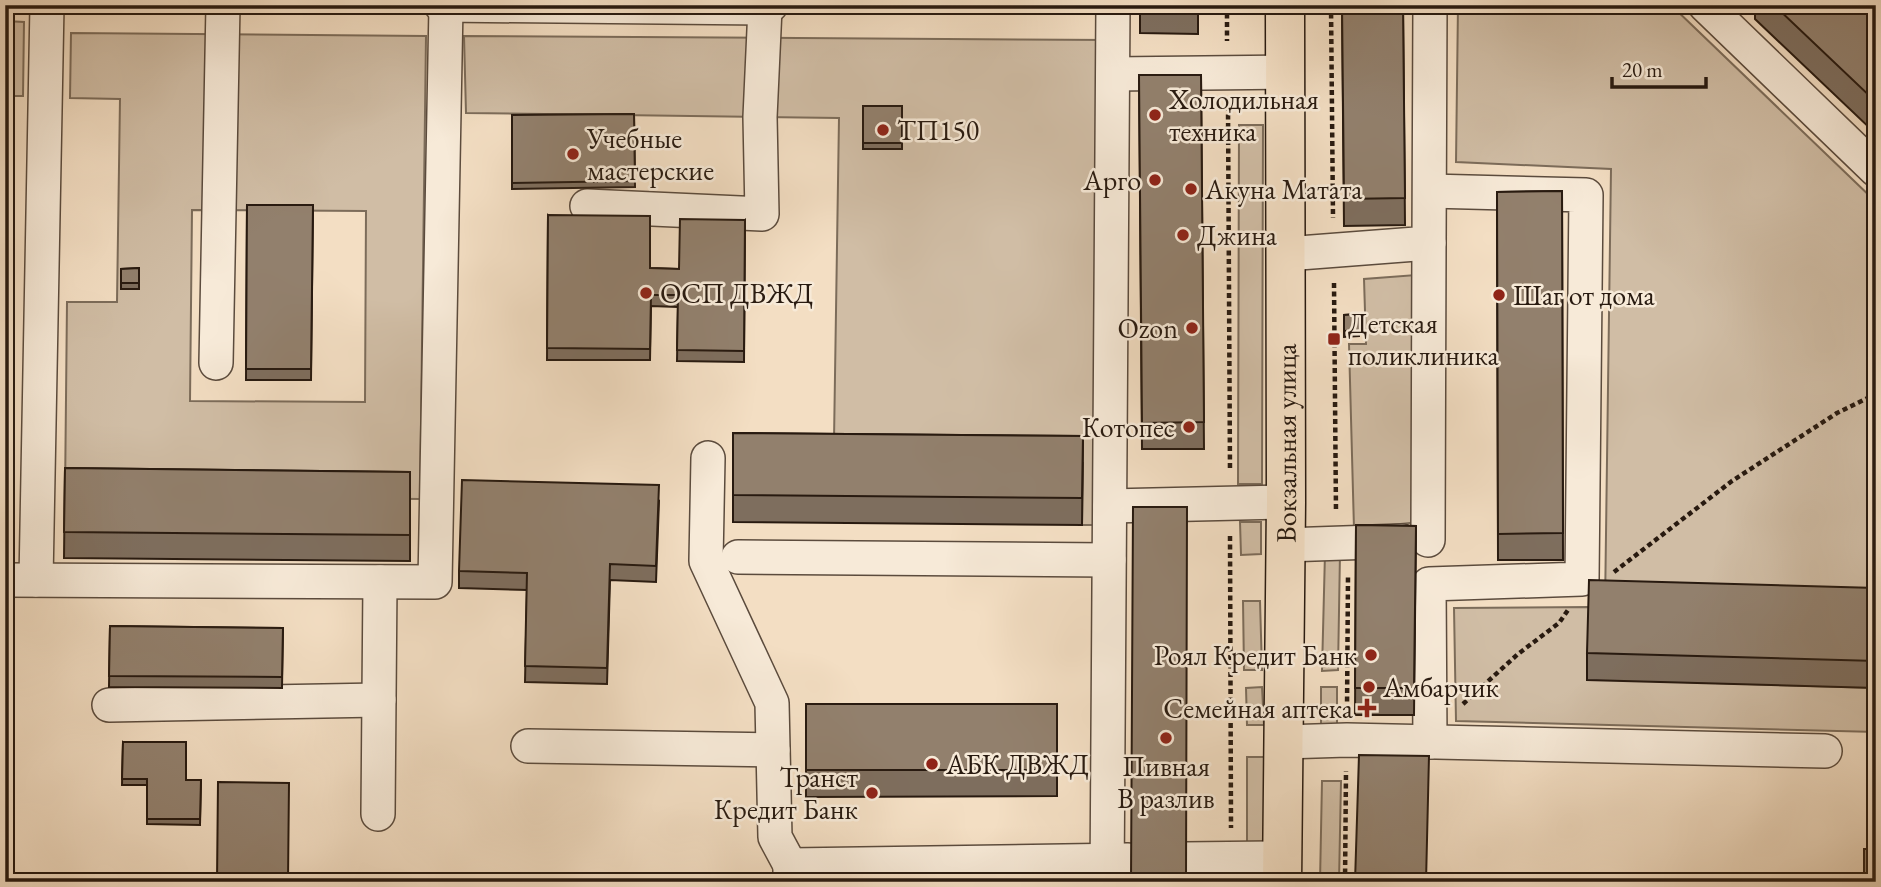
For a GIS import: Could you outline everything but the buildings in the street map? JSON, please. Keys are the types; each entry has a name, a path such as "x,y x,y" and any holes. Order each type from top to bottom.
{"main road":[{"name":"Вокзальная улица","path":"1282,870 1286,502 1286,5"}],"lane":[{"path":"47,5 21,580 435,582 444,6 768,6 760,117 762,214 587,206"},
{"path":"216,363 223,5"},
{"path":"708,458 706,561 772,703 775,837 790,874 1115,867 1109,559 1113,5"},
{"path":"1430,5 1430,736"},
{"path":"1705,5 1876,170"},
{"path":"1113,74 1285,72"},
{"path":"1429,584 1582,579 1586,209 1586,195 1430,191"},
{"path":"1286,254 1430,243"},
{"path":"1110,506 1286,502"},
{"path":"1285,545 1428,540"},
{"path":"738,557 1109,559"},
{"path":"378,814 380,582"},
{"path":"109,705 379,700"},
{"path":"1284,742 1430,736 1825,751"},
{"path":"528,746 773,750"},
{"path":"1185,859 1231,859 1282,870"}],"path":[{"path":"1227,5 1231,859"},
{"path":"1331,5 1336,517 1348,530 1346,882"},
{"path":"1606,577 1626,566 1732,481 1837,413 1876,394"},
{"path":"1430,736 1518,654 1559,623 1574,602"}],"shaded area":[{"path":"1458,5 1671,5 1876,202 1876,614 1605,607 1611,169 1456,162"},
{"path":"5,21 24,22 23,96 5,96"},
{"path":"71,33 426,36 420,499 65,495 67,302 117,302 120,99 70,98","holes":["192,210 366,211 365,402 190,401"]},
{"path":"464,36 1110,40 1104,525 1082,525 1083,463 834,440 839,118 466,113"},
{"path":"1239,125 1263,125 1262,484 1238,484"},
{"path":"1416,275 1419,522 1354,529 1349,344 1366,344 1364,279"},
{"path":"1240,522 1261,522 1261,554 1241,555"},
{"path":"1325,553 1340,553 1338,670 1322,671"},
{"path":"1243,601 1260,601 1262,670 1244,670"},
{"path":"1589,607 1587,679 1876,688 1876,732 1456,721 1454,608"},
{"path":"1262,687 1264,725 1247,725 1246,688"},
{"path":"1321,687 1337,687 1337,724 1321,724"},
{"path":"1247,757 1268,757 1268,850 1247,849"},
{"path":"1322,781 1341,781 1339,882 1320,882"}],"place":[{"name":"Холодильная техника","path":"1155,115"},
{"name":"ТП150","path":"883,130"},
{"name":"Учебные мастерские","path":"573,154"},
{"name":"Арго","path":"1155,180"},
{"name":"Акуна Матата","path":"1191,189"},
{"name":"Джина","path":"1183,235"},
{"name":"ОСП ДВЖД","path":"646,293"},
{"name":"Шаг от дома","path":"1499,295"},
{"name":"Ozon","path":"1192,328"},
{"name":"Детская поликлиника","path":"1334,339"},
{"name":"Котопес","path":"1189,427"},
{"name":"Роял Кредит Банк","path":"1371,655"},
{"name":"Амбарчик","path":"1369,687"},
{"name":"Семейная аптека","path":"1367,708"},
{"name":"Пивная В разлив","path":"1166,738"},
{"name":"АБК ДВЖД","path":"932,764"},
{"name":"Транст Кредит Банк","path":"872,793"}]}
